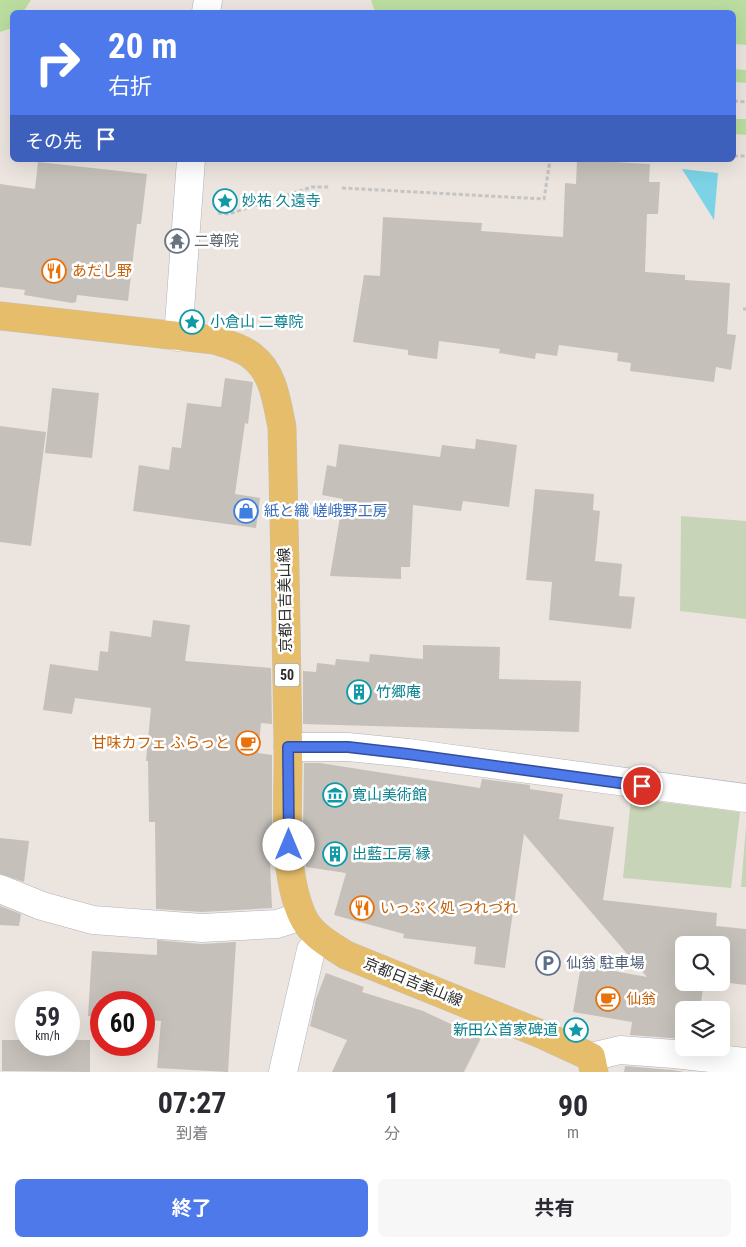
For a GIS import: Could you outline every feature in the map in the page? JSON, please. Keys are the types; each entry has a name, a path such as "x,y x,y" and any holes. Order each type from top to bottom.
{"main road":[{"name":"京都日吉美山線","path":"0,316 214,340 234,346 253,356 264,368 275,396 282,427 289,864 294,891 302,916 310,928 322,939 346,955 540,1034 593,1064"}],"street":[{"path":"178,336 191,162"},
{"path":"288,747 348,747 398,752 746,798"},
{"path":"0,889 42,906 94,920 202,928 277,924 302,916"},
{"path":"283,1072 311,950 322,939"},
{"path":"593,1064 620,1050 746,1062"}],"path":[{"path":"342,188 544,199 550,162"},
{"path":"188,209 229,214 312,187 329,186"}],"green space":[{"path":"0,0 31,0 24,10 10,10 10,29 0,32"},
{"path":"371,0 746,0 746,45 736,44 736,10 374,10"},
{"path":"736,69 746,70 746,83 736,82"},
{"path":"736,119 746,119 746,135 736,134"},
{"path":"681,516 746,521 746,619 680,611"},
{"path":"631,798 740,812 731,888 623,878"},
{"path":"746,827 746,887 741,887"}],"water":[{"path":"682,169 718,173 714,220"}],"building":[{"path":"38,162 147,174 141,224 137,224 128,301 77,295 76,302 72,303 24,295 25,290 0,287 0,184 35,189"},
{"path":"577,162 650,164 649,182 660,182 658,214 647,214 645,272 685,275 685,280 730,283 727,334 736,335 731,370 716,367 714,382 630,371 631,363 617,361 618,353 559,345 557,356 536,353 535,359 499,353 500,349 439,341 437,359 408,355 408,350 353,342 364,275 380,276 383,217 482,223 481,231 563,237 565,183 576,184"},
{"path":"225,378 253,382 248,424 245,423 235,494 260,498 256,528 133,511 139,465 169,470 172,447 181,448 187,403 221,407"},
{"path":"52,388 99,393 92,458 45,453"},
{"path":"0,426 46,432 31,546 0,542"},
{"path":"476,439 517,445 509,507 463,501 461,511 413,505 410,567 401,567 401,579 330,576 343,499 322,495 327,465 336,467 339,444 440,457 442,445 475,449"},
{"path":"535,489 594,494 593,510 600,511 595,561 622,564 619,596 635,597 631,629 549,620 552,582 526,580"},
{"path":"153,620 190,625 185,661 271,668 272,724 261,723 258,753 272,755 274,863 270,862 272,908 202,912 156,909 155,822 149,822 148,761 146,761 151,708 75,698 72,714 43,710 50,664 98,671 100,651 108,652 110,631 151,637"},
{"path":"423,645 500,647 499,679 581,681 579,732 303,724 303,671 316,672 317,663 335,665 336,659 369,662 370,654 423,659"},
{"path":"304,763 320,763 480,788 482,779 530,785 530,789 563,794 559,819 614,827 603,900 717,913 716,926 746,929 746,985 730,983 730,936 675,936 675,991 702,991 701,1001 675,1001 675,1038 630,1035 632,1022 573,1012 581,965 647,977 524,834 505,968 474,964 476,947 403,938 404,934 334,915 346,873 306,867 303,832"},
{"path":"0,838 29,841 24,882 0,874"},
{"path":"0,906 21,914 19,926 0,925"},
{"path":"157,940 201,944 236,942 228,1072 157,1068 161,1021 155,1021 155,991 90,991 90,1016 88,1016 92,951 157,955"},
{"path":"326,973 364,987 362,992 423,1011 481,1038 464,1072 332,1072 347,1040 310,1026 316,999"},
{"path":"2,1040 15,1040 15,1056 80,1056 80,1040 90,1040 90,1072 2,1071"},
{"path":"625,1066 673,1070 684,1072 624,1072"}],"place":[{"name":"妙祐 久遠寺","path":"225,201"},
{"name":"二尊院","path":"177,241"},
{"name":"あだし野","path":"54,271"},
{"name":"小倉山 二尊院","path":"192,322"},
{"name":"紙と織 嵯峨野工房","path":"246,511"},
{"name":"竹郷庵","path":"359,692"},
{"name":"甘味カフェ ふらっと","path":"248,743"},
{"name":"寛山美術館","path":"335,795"},
{"name":"出藍工房 縁","path":"335,854"},
{"name":"いっぷく処 つれづれ","path":"362,908"},
{"name":"仙翁 駐車場","path":"548,963"},
{"name":"仙翁","path":"608,999"},
{"name":"新田公首家碑道","path":"576,1030"}],"route":[{"path":"289,845 288,747 348,747 642,786"}]}
